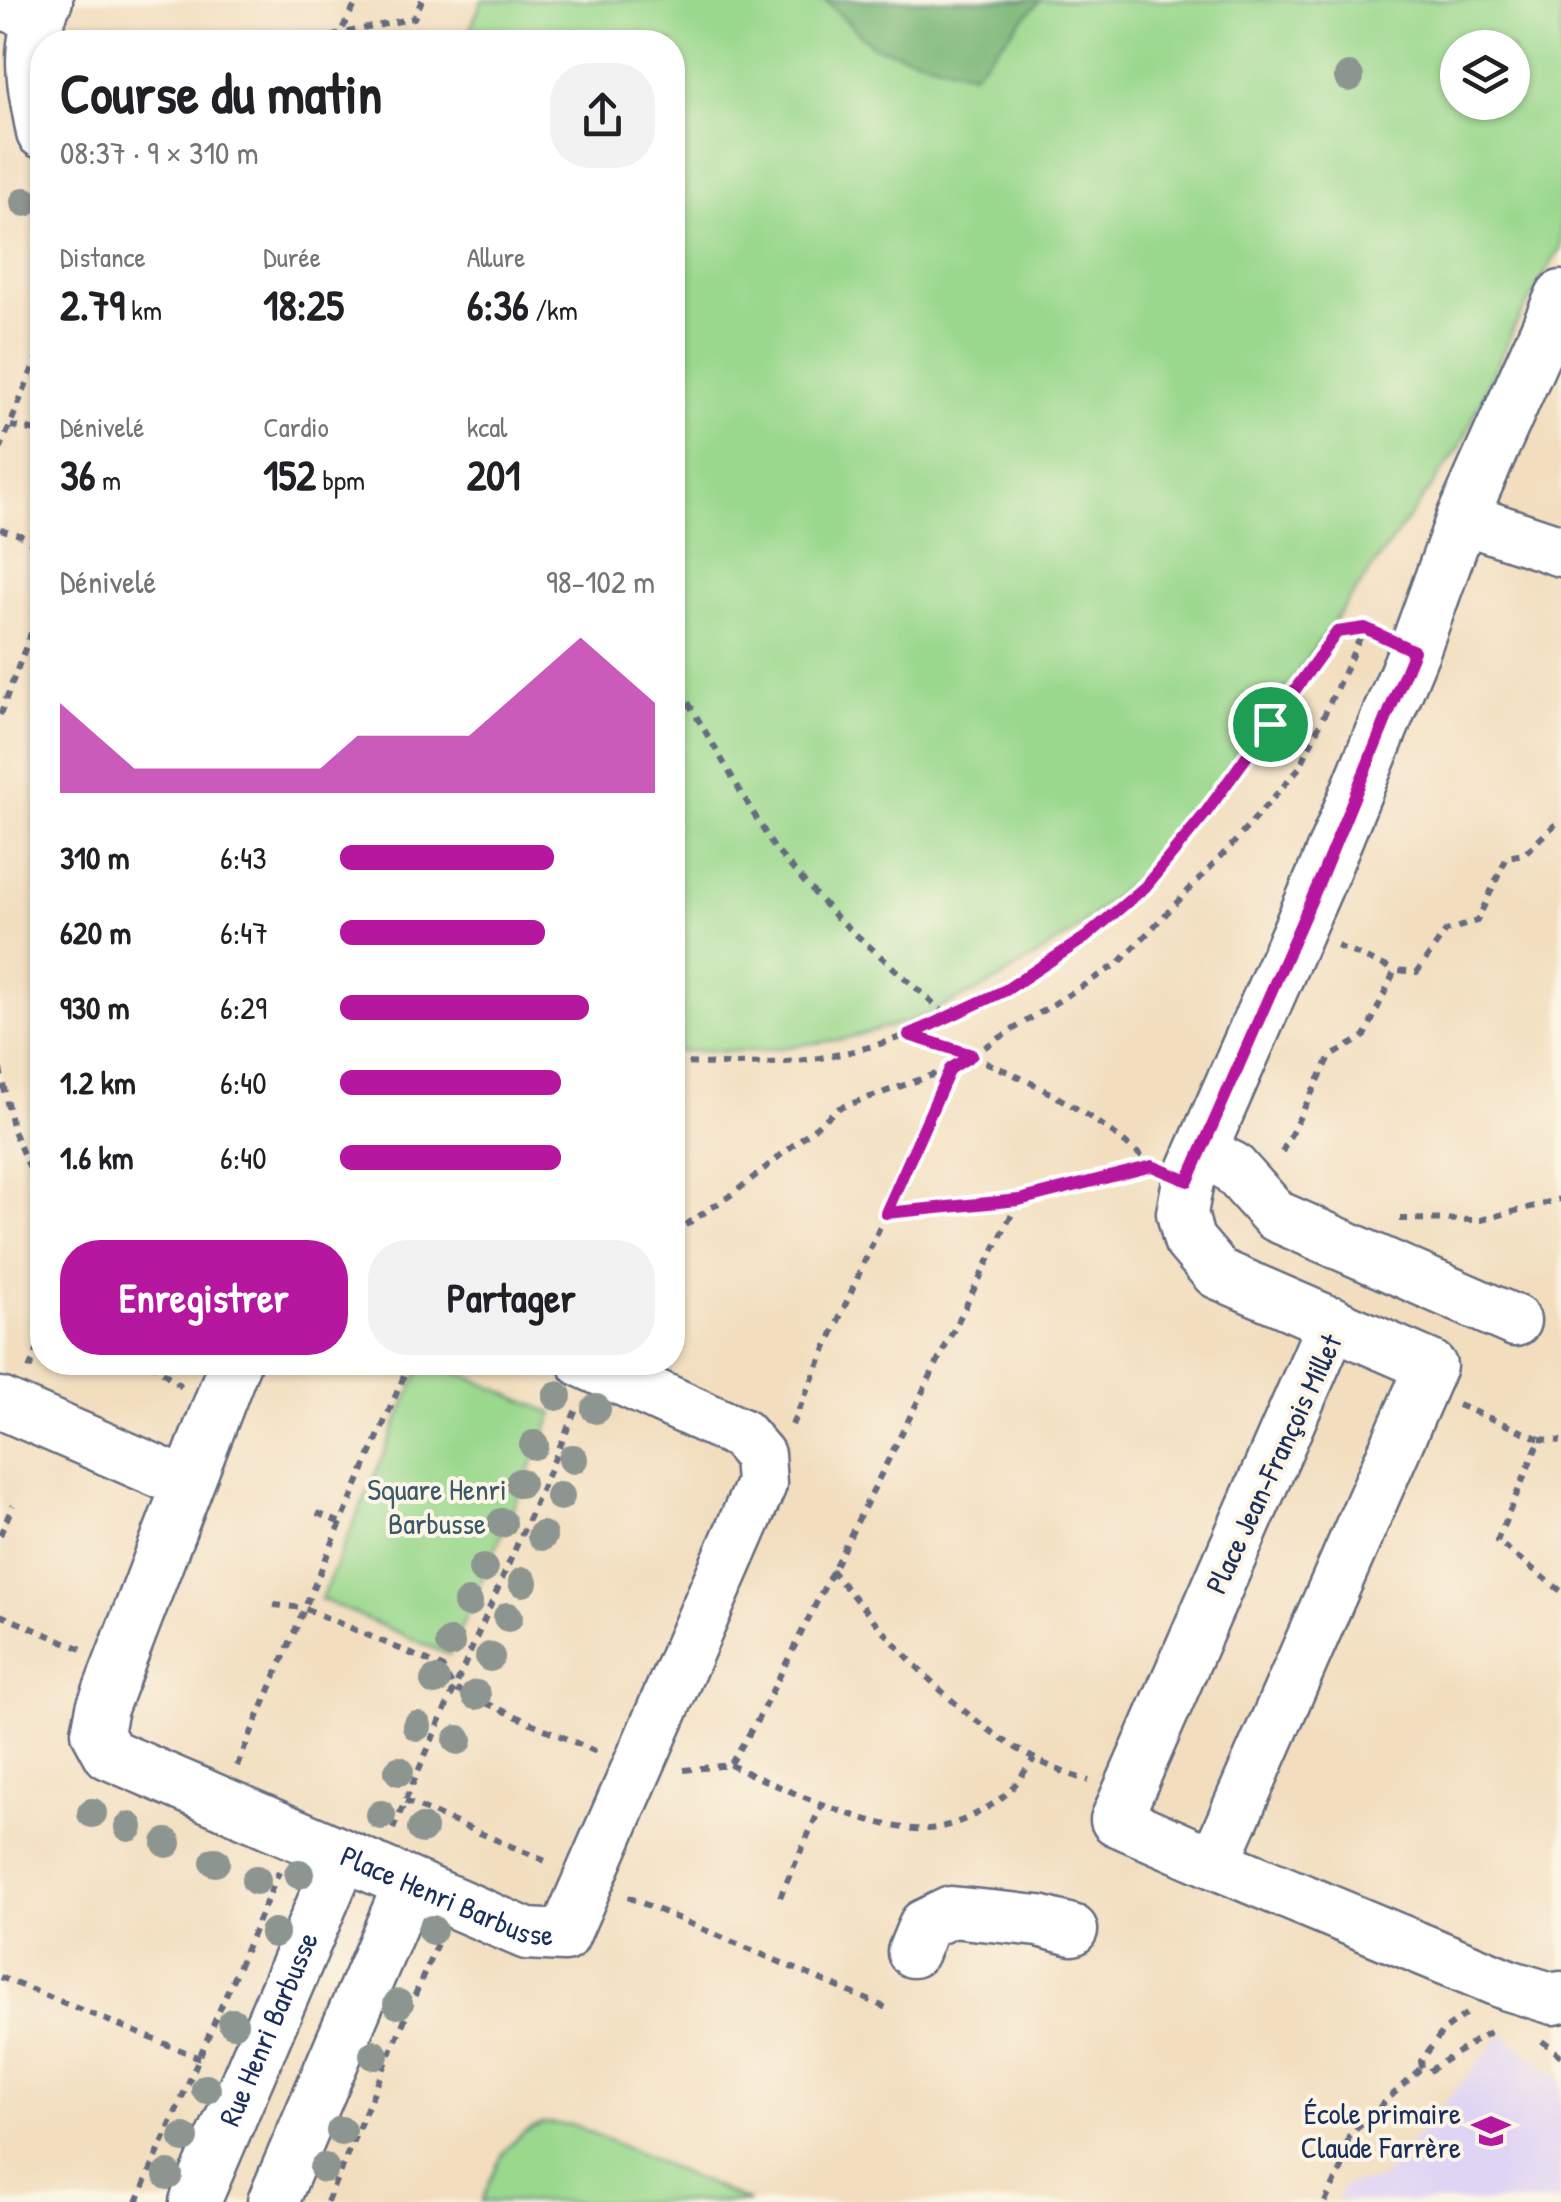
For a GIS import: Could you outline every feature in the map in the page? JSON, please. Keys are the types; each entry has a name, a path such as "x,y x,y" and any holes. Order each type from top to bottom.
{"street":[{"path":"26,99 30,58"},
{"path":"1333,1322 1217,1273 1189,1240 1182,1213 1188,1181 1414,651 1462,518 1561,296"},
{"path":"1462,518 1561,550"},
{"path":"1200,1152 1232,1167 1276,1216 1515,1322"},
{"name":"Place Jean-François Millet","path":"1128,1793 1333,1322 1430,1366 1420,1389"},
{"name":"Place Henri Barbusse","path":"230,1375 118,1663 97,1732 109,1754 527,1934 564,1936 761,1484"},
{"path":"610,1375 740,1434 758,1455 761,1484"},
{"path":"14,1386 187,1484"},
{"path":"1214,1863 1420,1389"},
{"path":"1128,1793 1116,1820 1214,1863 1508,2006 1554,1999 1550,2018"},
{"path":"273,2202 396,1878"},
{"name":"Rue Henri Barbusse","path":"195,2202 396,1878"},
{"path":"913,1952 924,1926 951,1912 1039,1921 1072,1930"}],"path":[{"path":"341,30 358,0"},
{"path":"358,30 414,18 422,0"},
{"path":"0,450 30,376"},
{"path":"11,426 30,430"},
{"path":"0,529 30,542"},
{"path":"685,1063 752,1064 824,1057 909,1035 1006,990 1070,948 1145,887 1204,815 1337,632 1365,628 1414,651"},
{"path":"685,1225 734,1193 839,1108 950,1069 1120,963 1300,767 1365,628"},
{"path":"0,715 30,636"},
{"path":"685,697 774,848 834,915 949,1017"},
{"path":"1298,929 1396,970 1417,972 1446,932 1477,921 1506,857 1524,854 1561,819"},
{"path":"1282,1152 1330,1057 1365,1036 1396,970"},
{"path":"886,1213 1019,1200 1152,1166 1078,1108 1019,1074 909,1035"},
{"path":"0,1069 13,1131 30,1169"},
{"path":"761,1484 796,1417 950,1069"},
{"path":"14,1386 30,1360"},
{"path":"221,1802 404,1375"},
{"path":"327,2202 396,1878 405,1801 584,1375"},
{"path":"1420,1389 1540,1439 1561,1441"},
{"path":"1540,1439 1497,1542 1561,1591"},
{"path":"0,1535 13,1505"},
{"path":"316,1512 341,1524"},
{"path":"831,1570 890,1640 962,1709 1034,1759 1080,1779 1128,1793"},
{"path":"0,1615 118,1663"},
{"path":"730,1765 822,1804 896,1825 926,1829 960,1822 1006,1794 1034,1759"},
{"path":"405,1801 888,2009"},
{"path":"780,1897 822,1804"},
{"path":"137,2202 295,1834"},
{"path":"0,1977 200,2058"},
{"path":"1499,2000 1508,2006 1489,2030 1428,2071 1422,2067 1421,2060 1443,2031 1472,2010 1499,2000"},
{"path":"1550,2018 1561,2056"},
{"path":"1326,2202 1342,2168 1349,2136 1422,2067"}],"shaded area":[{"name":"École primaire Claude Farrère","path":"1503,2034 1561,2080 1561,2202 1337,2202 1345,2184 1379,2181"}],"green space":[{"path":"482,0 1561,0 1561,247 1515,325 1460,447 1217,782 1144,871 1071,934 990,985 915,1019 844,1039 759,1051 685,1051 685,30 470,30"},
{"path":"825,0 1041,0 973,73 872,46"},
{"name":"Square Henri Barbusse","path":"418,1375 463,1375 554,1414 449,1655 321,1599"},
{"path":"544,2123 574,2125 749,2202 481,2202 510,2145"}],"place":[{"name":"École primaire Claude Farrère","path":"1491,2131"}],"route":[{"path":"1365,628 1414,651 1321,878 1188,1181 1152,1166 1019,1200 886,1213 950,1069 972,1055 909,1035 1006,990 1086,937 1145,887 1204,815 1270,724 1337,632 1365,628"}]}
